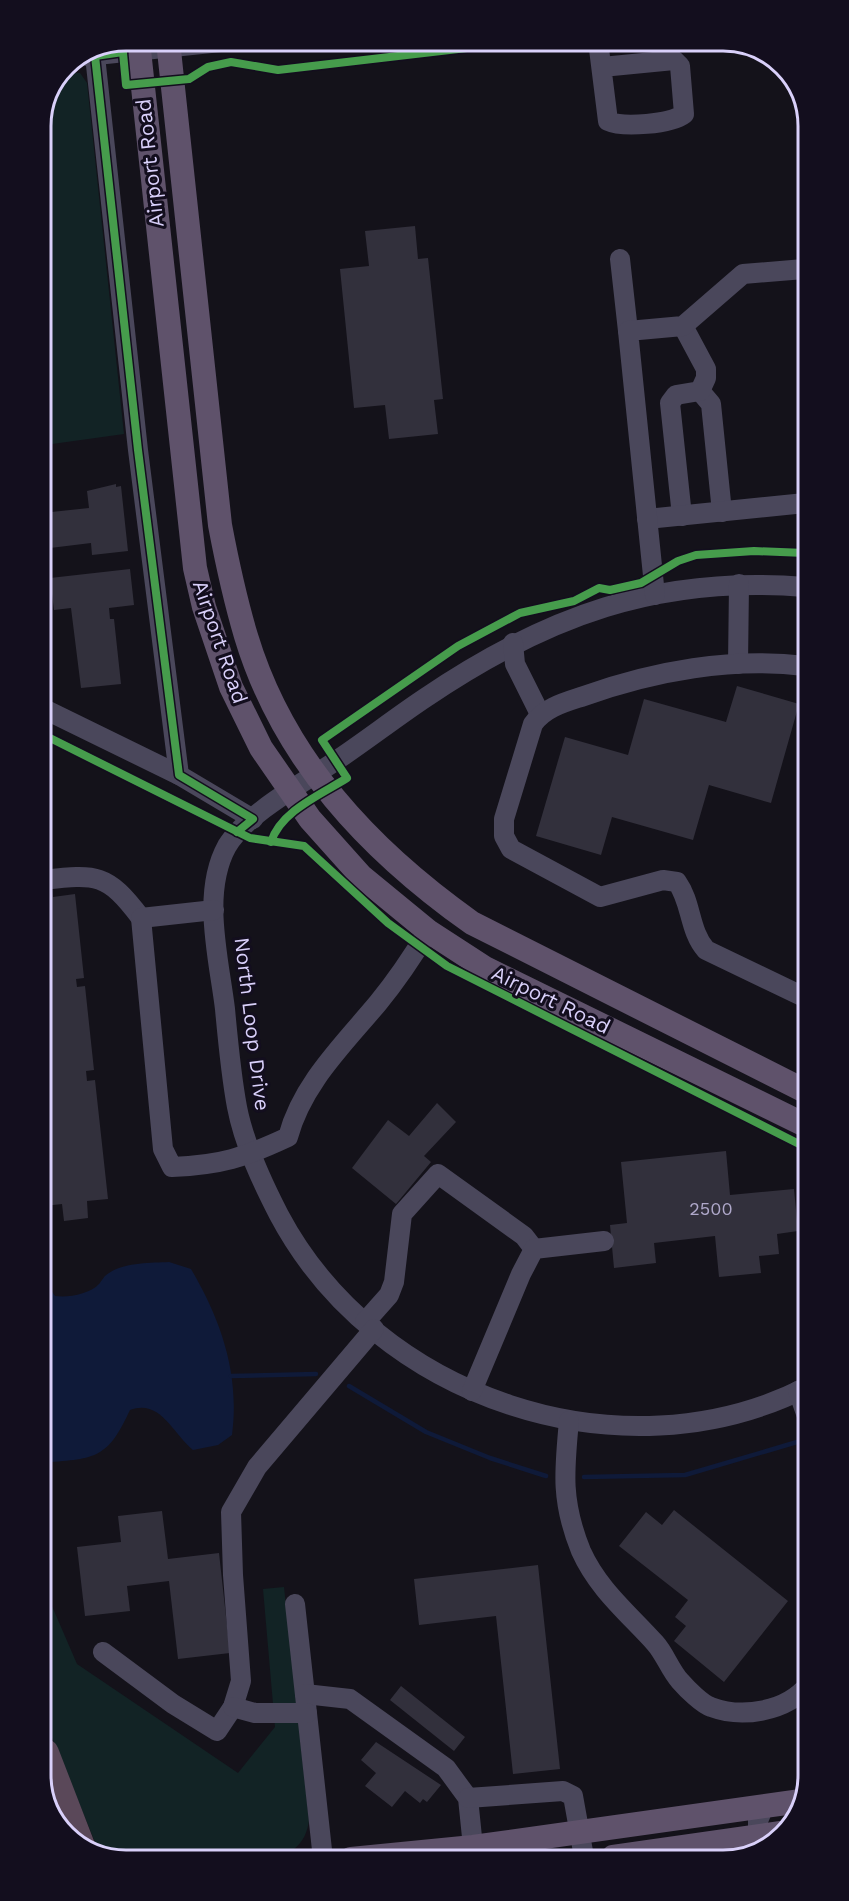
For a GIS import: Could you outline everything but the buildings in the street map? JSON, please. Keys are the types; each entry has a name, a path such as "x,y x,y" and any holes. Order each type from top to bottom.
{"highway":[{"path":"51,1768 75,1830"}],"main road":[{"name":"Airport Road","path":"139,51 195,568 204,607 231,687 261,748 310,819 361,876 428,931 485,968 798,1122"},
{"name":"Airport Road","path":"170,51 220,525 227,563 246,638 261,676 275,706 315,774 342,809 390,860 424,889 472,923 798,1087"},
{"path":"442,1850 792,1802"},
{"path":"671,1850 762,1839"}],"street":[{"path":"600,51 608,121 617,125 676,120 684,114 680,66 674,60 602,67"},
{"path":"91,60 179,775"},
{"path":"621,259 655,595"},
{"path":"628,331 683,326 743,274 798,269"},
{"path":"683,326 706,369 706,378 700,391"},
{"path":"700,391 711,404 722,512"},
{"path":"682,516 669,403 676,395 700,391"},
{"path":"647,519 798,504"},
{"path":"738,664 739,584"},
{"name":"North Loop Drive","path":"798,587 739,584 612,603 513,643 472,667 290,790 237,832 221,858 217,872 214,910 237,1109 252,1154 280,1217 301,1250 326,1282 370,1326 414,1361 472,1391 533,1414 569,1421 643,1425 683,1422 731,1413 798,1391"},
{"path":"513,643 515,664 540,714"},
{"path":"798,666 738,664 678,670 610,686 540,714 533,724 504,819 504,836 511,849 600,897 663,880 677,882 686,894 698,940 706,950 798,994"},
{"path":"51,712 179,775 253,819"},
{"path":"51,879 91,876 124,895 141,918 163,1149 172,1167 213,1166 252,1154 288,1137 294,1115 310,1084 380,1001 428,931"},
{"path":"141,918 214,910"},
{"path":"103,1652 173,1704 217,1731 233,1707 242,1681 233,1575 231,1512 257,1467 370,1326 389,1295 394,1282 402,1214 438,1174 524,1236 534,1249"},
{"path":"534,1249 604,1241"},
{"path":"472,1391 521,1274 534,1249"},
{"path":"569,1421 563,1480 570,1520 582,1552 603,1590 658,1646 679,1681 710,1707 745,1713 781,1706 798,1693"},
{"path":"295,1604 321,1850"},
{"path":"233,1707 255,1713 306,1703 350,1699 446,1768 468,1798 473,1847"},
{"path":"468,1798 563,1791 573,1796 583,1850"},
{"path":"764,1806 758,1821 768,1835"}],"shaded area":[{"path":"73,73 80,73 87,83 124,434 51,444 51,121 57,97"},
{"path":"284,1587 309,1821 303,1840 292,1850 121,1850 97,1844 51,1736 51,1604 77,1664 238,1773 275,1727 263,1589"}],"water":[{"path":"169,1262 191,1269 202,1288 226,1348 233,1390 232,1435 218,1445 193,1450 158,1413 141,1408 130,1410 116,1437 100,1452 80,1459 51,1462 51,1290 55,1296 85,1293 99,1284 112,1271 136,1264"}],"waterway":[{"path":"231,1376 316,1374"},
{"path":"349,1386 426,1432 490,1458 546,1476"},
{"path":"584,1477 685,1475 797,1442"}],"cycle path":[{"path":"123,51 126,85 189,79 208,67 231,62 278,70 441,51"},
{"path":"103,55 123,52"},
{"path":"95,58 138,450 179,775 253,819 237,832"},
{"path":"271,842 283,821 292,813 347,778 322,740 458,646 520,613 574,601 599,588 610,590 641,583 678,561 696,555 754,551 798,553"},
{"path":"51,738 250,838 304,846 388,923 447,966 798,1143"}]}
